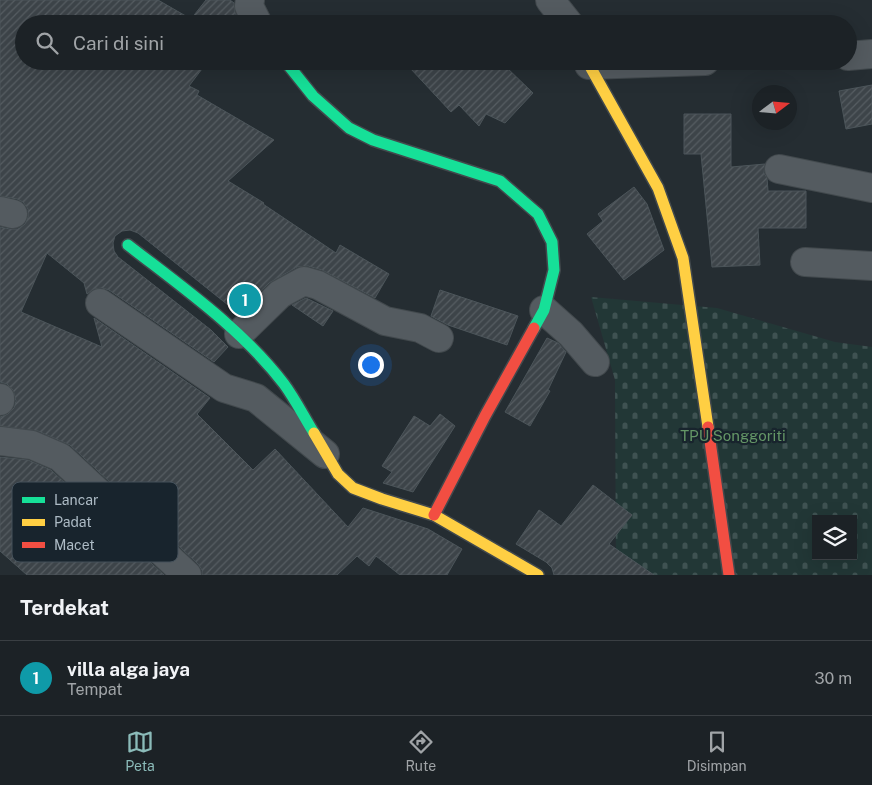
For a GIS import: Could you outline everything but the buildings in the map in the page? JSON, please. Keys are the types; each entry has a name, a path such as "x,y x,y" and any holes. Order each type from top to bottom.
{"street":[{"path":"250,0 249,6 254,15"},
{"path":"550,0 562,15"},
{"path":"857,55 872,54"},
{"path":"293,70 313,96 349,128 373,140 500,181 538,214 552,242 554,270 544,310 485,416 434,515"},
{"path":"592,70 658,188 682,258 729,575"},
{"path":"779,169 872,188"},
{"path":"128,245 188,291 239,334 284,385 338,474 353,488 434,515 538,575"},
{"path":"806,262 872,266"},
{"path":"239,334 280,294 304,281 318,285 385,321 420,328 439,338"},
{"path":"100,303 224,388 256,398 325,454"},
{"path":"544,310 572,334 595,362"},
{"path":"0,441 32,445 60,457 87,482"},
{"path":"173,562 187,575"}],"green space":[{"name":"TPU Songgoriti","path":"591,297 717,308 835,342 872,347 872,575 616,575 615,380"}],"traffic: fast":[{"path":"292,70 313,96 349,128 373,140 500,181 538,214 552,242 554,270 544,310 534,328"},
{"path":"128,245 190,293 250,345 284,384 314,433"}],"traffic: slow":[{"path":"592,70 658,188 683,258 708,427"},
{"path":"314,433 338,474 353,488 434,515 538,575"}],"traffic: jam":[{"path":"434,515 485,416 534,328"},
{"path":"708,427 729,575"}],"place":[{"name":"villa alga jaya","path":"245,300"}]}
